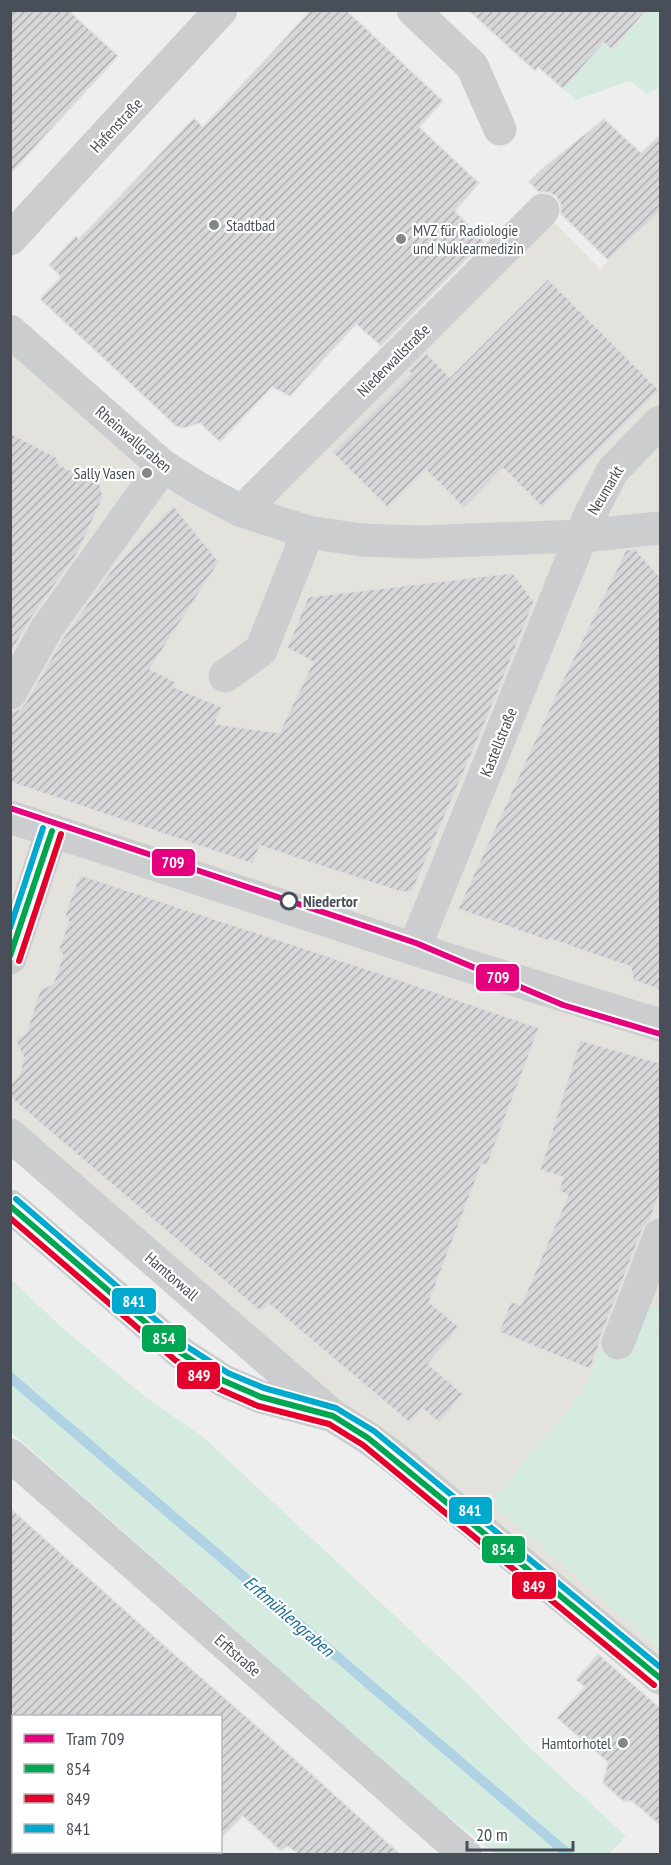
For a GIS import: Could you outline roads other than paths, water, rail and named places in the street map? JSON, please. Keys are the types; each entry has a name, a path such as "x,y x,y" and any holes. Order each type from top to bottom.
{"street":[{"name":"Hafenstraße","path":"10,239 221,10"},
{"path":"413,10 472,66 500,129"},
{"name":"Niederwallstraße","path":"242,511 543,210"},
{"name":"Rheinwallgraben","path":"10,331 163,466 242,511 308,532 362,540 418,542 582,536 660,528"},
{"name":"Neumarkt","path":"582,536 613,470 660,423"},
{"path":"10,693 47,628 163,466"},
{"path":"225,676 261,650 308,532"},
{"name":"Kastellstraße","path":"414,949 582,536"},
{"path":"10,817 414,949 660,1024"},
{"path":"10,958 52,831"},
{"name":"Hamtorwall","path":"10,1135 333,1416 396,1459 660,1678"},
{"name":"Hamtorwall","path":"10,1206 182,1353 224,1381 261,1397 333,1416"},
{"path":"618,1343 660,1235"},
{"name":"Erftstraße","path":"10,1455 465,1854"}],"waterway":[{"name":"Erftmühlengraben","path":"10,1377 568,1854"}],"tram line":[{"name":"709","path":"10,808 416,943 563,1005 660,1034"}],"place":[{"name":"Stadtbad","path":"214,225"},
{"name":"MVZ für Radiologie und Nuklearmedizin","path":"401,239"},
{"name":"Sally Vasen","path":"147,473"},
{"name":"Niedertor","path":"289,901"},
{"name":"Hamtorhotel","path":"623,1743"}]}
